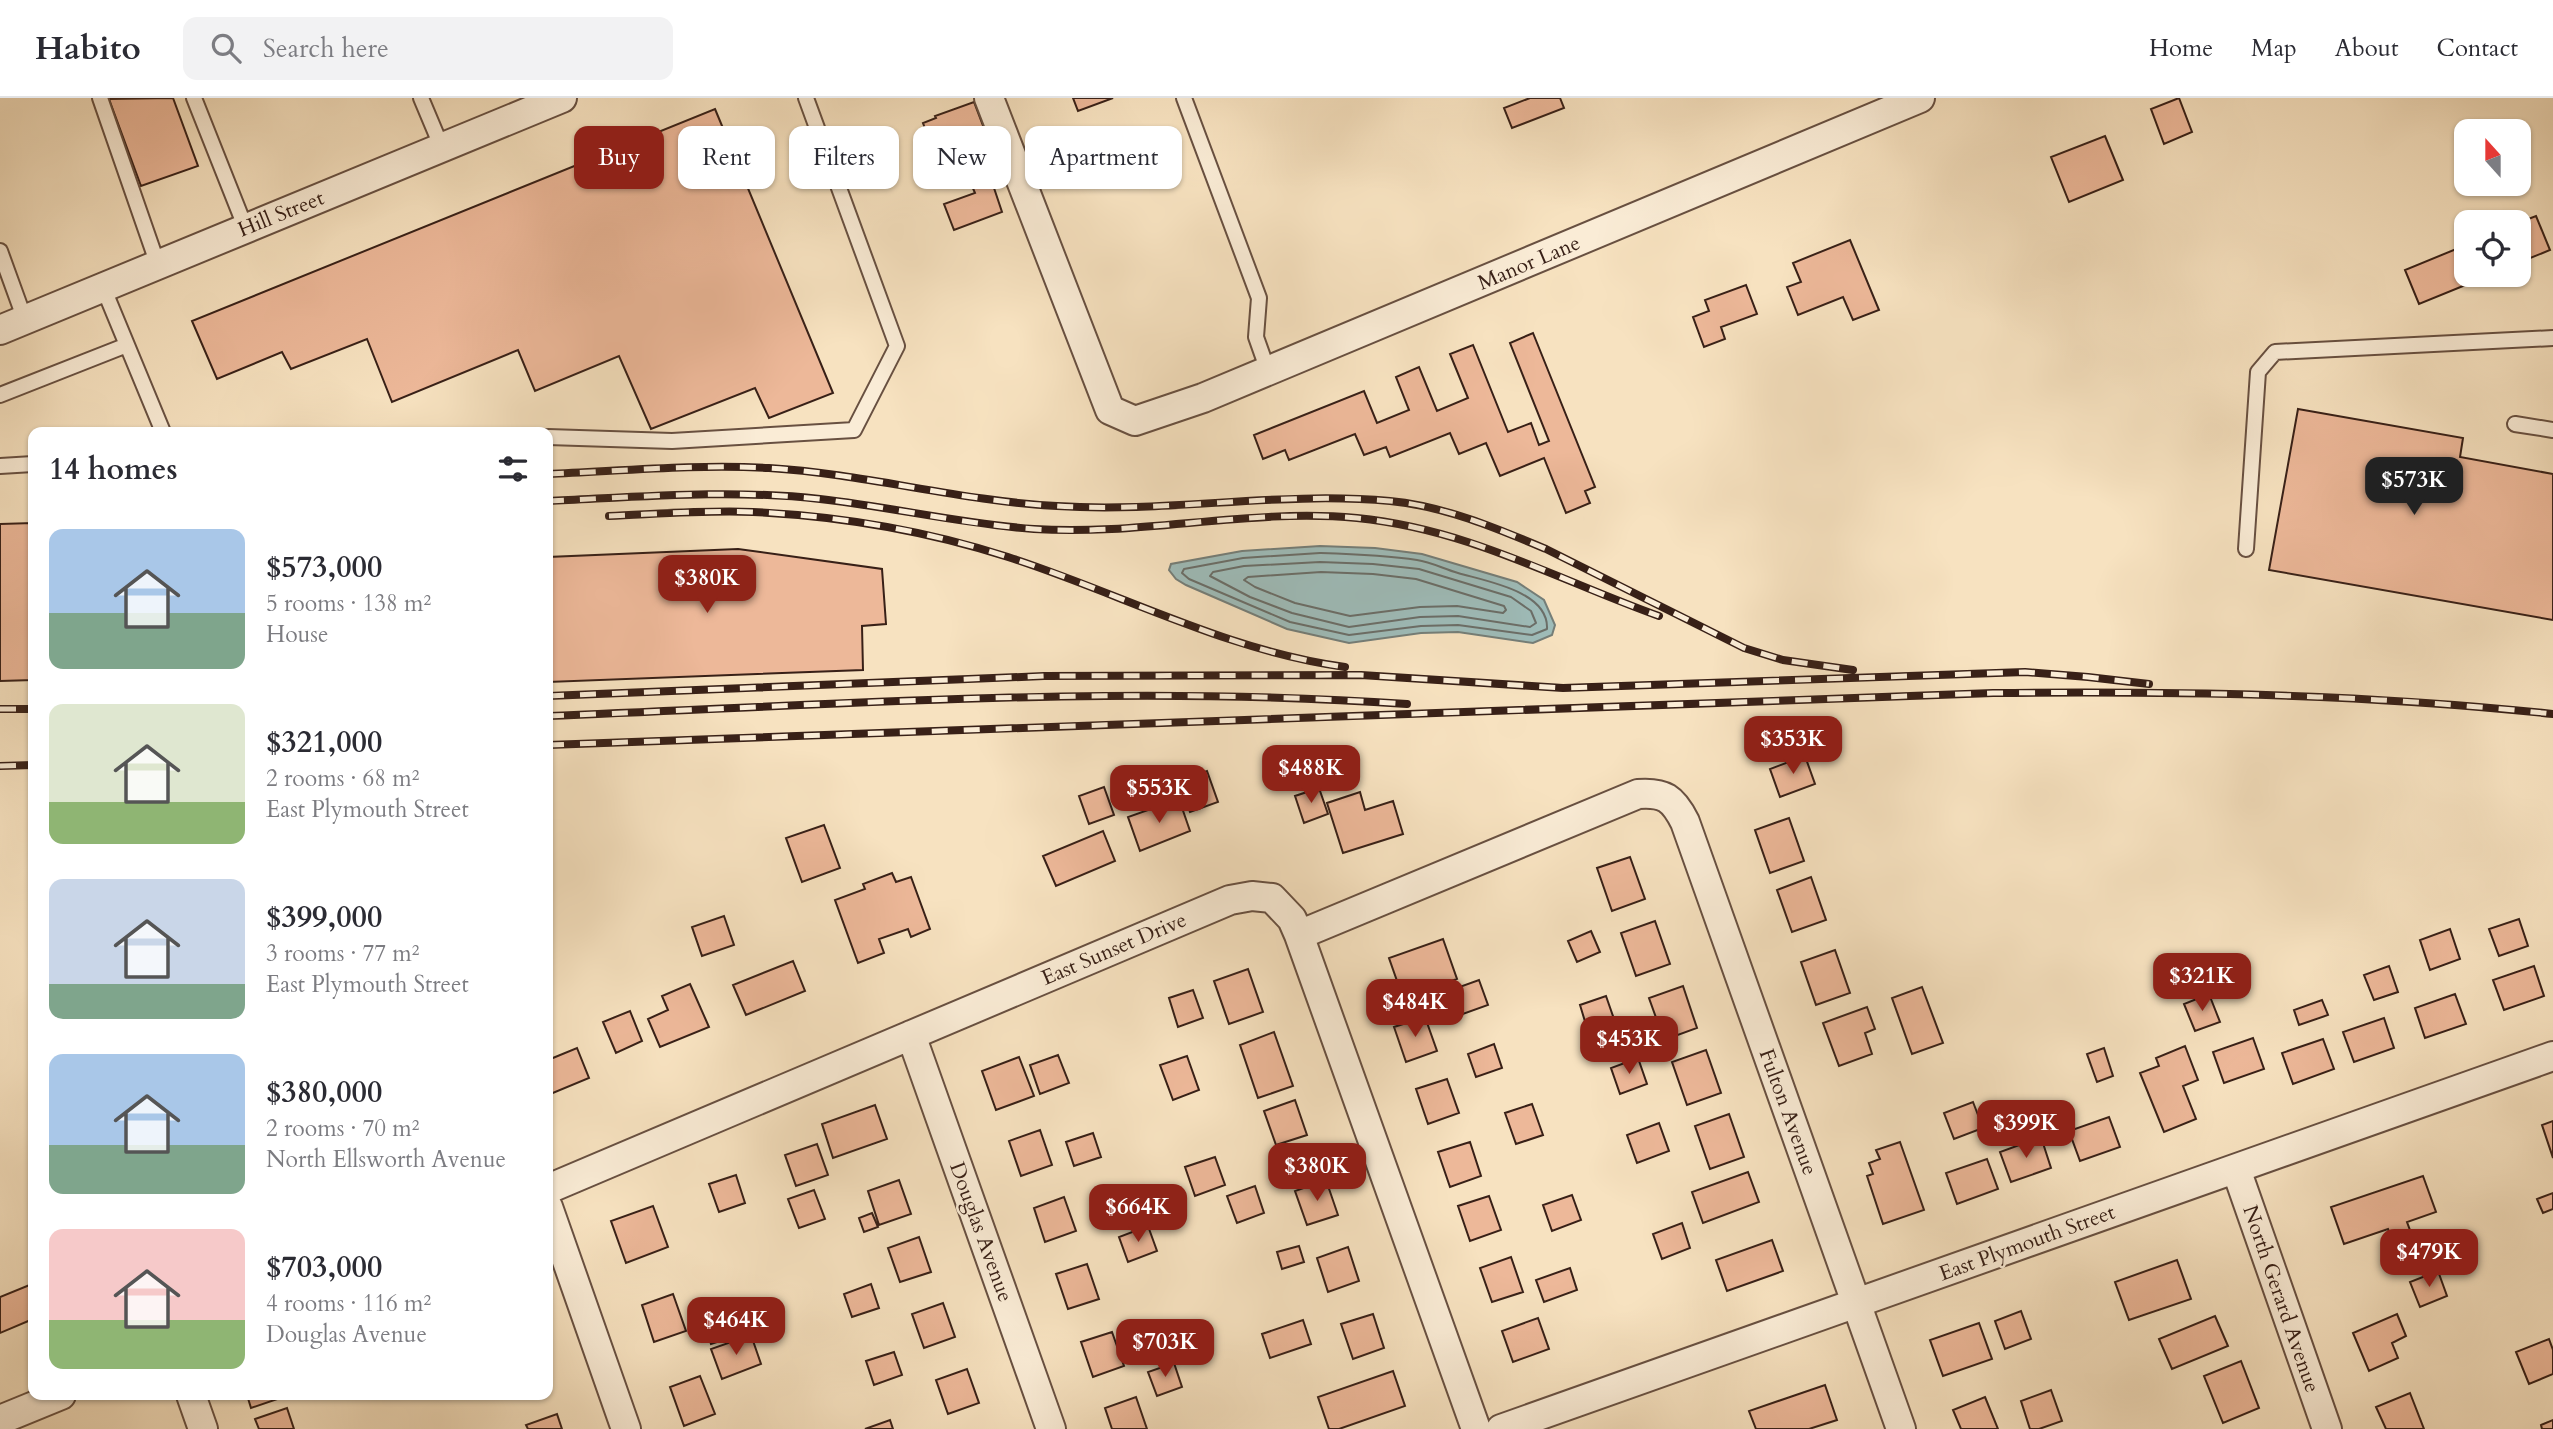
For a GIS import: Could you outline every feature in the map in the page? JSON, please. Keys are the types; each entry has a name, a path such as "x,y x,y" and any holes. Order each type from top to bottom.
{"street":[{"name":"Hill Street","path":"12,325 442,148 516,107 562,98"},
{"name":"Manor Lane","path":"989,98 1110,410 1135,421 1203,398 1920,98"},
{"name":"Fulton Avenue","path":"1299,935 1638,794 1654,793 1668,798 1685,822 1901,1429"},
{"name":"East Sunset Drive","path":"553,1187 1230,900 1252,896 1272,898 1292,919 1299,935"},
{"path":"1299,935 1476,1429"},
{"name":"Douglas Avenue","path":"911,1035 1051,1429"},
{"name":"East Plymouth Street","path":"1502,1429 2553,1056"},
{"name":"North Gerard Avenue","path":"2236,1169 2327,1429"},
{"path":"553,1220 626,1429"},
{"path":"0,1420 49,1400"},
{"path":"193,1400 203,1429"}],"lane":[{"path":"100,98 158,265"},
{"path":"194,98 246,229"},
{"path":"421,98 442,148"},
{"path":"553,437 672,441 854,430 898,346 806,98"},
{"path":"1184,98 1259,298 1256,337 1268,371"},
{"path":"0,251 12,325"},
{"path":"103,288 161,427"},
{"path":"2246,549 2258,372 2275,352 2553,338"},
{"path":"0,395 127,345"},
{"path":"2515,424 2553,430"},
{"path":"0,466 28,464"}],"water":[{"path":"1320,546 1375,548 1422,554 1517,582 1544,600 1555,625 1552,635 1533,643 1458,632 1421,633 1349,643 1287,629 1186,585 1176,579 1169,570 1171,564 1242,551"}],"building":[{"path":"173,98 198,166 141,186 109,99"},
{"path":"1073,98 1113,98 1078,111"},
{"path":"1530,98 1560,98 1564,108 1512,128 1504,108"},
{"path":"2179,98 2192,132 2164,144 2151,109"},
{"path":"974,102 983,126 924,126 923,123 936,118 935,116"},
{"path":"715,109 722,126 678,126 678,189 748,189 833,393 769,418 755,388 651,429 619,356 535,391 518,350 392,402 367,339 291,369 282,352 217,379 192,321 574,166 574,189 664,189 664,130"},
{"path":"2105,136 2123,180 2069,202 2051,157"},
{"path":"973,189 994,189 1002,212 954,230 944,204 975,193"},
{"path":"2536,216 2550,250 2531,258 2531,218"},
{"path":"1850,240 1879,310 1853,320 1843,297 1798,315 1787,287 1801,282 1793,263"},
{"path":"2454,250 2454,287 2461,287 2419,304 2405,270"},
{"path":"1746,285 1757,314 1721,327 1725,339 1704,347 1693,317 1709,311 1705,300"},
{"path":"1533,333 1595,487 1585,491 1590,503 1566,513 1544,458 1500,476 1486,443 1459,454 1450,433 1390,457 1386,447 1364,455 1355,434 1289,460 1285,450 1263,459 1254,435 1364,391 1377,423 1409,410 1396,377 1419,367 1437,411 1468,398 1450,354 1473,345 1508,432 1531,423 1539,445 1549,441 1510,343"},
{"path":"2298,409 2463,438 2460,457 2553,474 2553,620 2269,570"},
{"path":"28,523 28,680 0,681 0,524"},
{"path":"738,549 882,569 886,624 862,626 863,670 553,682 553,557"},
{"path":"1805,756 1815,784 1780,797 1770,769"},
{"path":"1207,771 1218,802 1190,812 1179,781"},
{"path":"1104,787 1114,815 1089,824 1079,796"},
{"path":"1319,788 1328,814 1304,823 1295,796"},
{"path":"1360,792 1365,810 1393,801 1403,834 1343,853 1327,803"},
{"path":"1179,799 1190,831 1140,851 1128,817"},
{"path":"1789,818 1804,861 1770,873 1755,830"},
{"path":"824,825 840,868 802,882 786,838"},
{"path":"1103,831 1115,861 1056,886 1043,856"},
{"path":"1630,857 1645,899 1612,911 1597,868"},
{"path":"892,873 896,882 911,877 930,929 911,937 908,929 879,939 884,953 858,963 835,900 865,889 863,884"},
{"path":"1811,877 1826,920 1792,932 1777,890"},
{"path":"724,916 734,945 702,956 692,927"},
{"path":"2519,919 2528,946 2499,956 2489,929"},
{"path":"1655,921 1670,964 1636,976 1621,933"},
{"path":"2450,929 2460,959 2430,970 2420,940"},
{"path":"1591,931 1600,952 1577,962 1568,941"},
{"path":"1443,939 1457,979 1403,998 1389,958"},
{"path":"1835,950 1850,993 1816,1005 1801,962"},
{"path":"793,961 805,991 746,1015 733,985"},
{"path":"2389,966 2398,992 2374,1000 2364,975"},
{"path":"2534,966 2544,996 2504,1010 2493,980"},
{"path":"1248,969 1263,1012 1229,1024 1214,981"},
{"path":"1479,980 1488,1005 1460,1015 1451,990"},
{"path":"690,984 709,1027 660,1047 648,1019 668,1010 662,996"},
{"path":"1683,986 1697,1028 1664,1040 1649,998"},
{"path":"1922,987 1943,1043 1912,1054 1892,998"},
{"path":"1193,990 1203,1018 1178,1027 1169,998"},
{"path":"2209,994 2220,1022 2195,1031 2184,1004"},
{"path":"2455,994 2466,1024 2425,1038 2415,1008"},
{"path":"1606,996 1614,1019 1587,1028 1580,1005"},
{"path":"2322,1000 2328,1015 2299,1025 2294,1010"},
{"path":"1867,1007 1875,1029 1865,1033 1872,1054 1839,1066 1823,1023"},
{"path":"630,1011 642,1041 616,1053 603,1022"},
{"path":"1425,1017 1437,1051 1406,1062 1394,1027"},
{"path":"2384,1018 2394,1048 2354,1062 2343,1032"},
{"path":"1274,1032 1293,1086 1258,1098 1240,1045"},
{"path":"2253,1038 2264,1069 2224,1083 2213,1052"},
{"path":"2323,1039 2334,1069 2293,1084 2282,1053"},
{"path":"1494,1044 1502,1068 1476,1077 1468,1054"},
{"path":"2185,1046 2198,1080 2183,1086 2196,1119 2164,1132 2140,1073 2159,1066 2156,1058"},
{"path":"577,1048 589,1078 553,1093 553,1058"},
{"path":"2104,1048 2113,1076 2097,1082 2087,1054"},
{"path":"1706,1050 1721,1093 1687,1105 1672,1062"},
{"path":"1058,1055 1069,1083 1040,1094 1030,1065"},
{"path":"1187,1056 1199,1090 1173,1100 1160,1065"},
{"path":"1019,1057 1034,1096 996,1110 982,1071"},
{"path":"1638,1058 1647,1084 1620,1094 1611,1068"},
{"path":"1447,1079 1459,1113 1428,1124 1416,1089"},
{"path":"1295,1100 1307,1135 1276,1145 1264,1111"},
{"path":"1973,1102 1983,1128 1954,1139 1944,1113"},
{"path":"1532,1104 1543,1135 1516,1144 1505,1113"},
{"path":"875,1105 887,1139 833,1158 822,1124"},
{"path":"1729,1114 1744,1157 1710,1169 1695,1126"},
{"path":"2109,1117 2120,1147 2080,1161 2069,1131"},
{"path":"2553,1121 2553,1158 2542,1125"},
{"path":"1659,1123 1669,1151 1637,1163 1627,1135"},
{"path":"1040,1130 1052,1165 1021,1176 1009,1141"},
{"path":"1093,1133 1101,1157 1074,1166 1066,1142"},
{"path":"2041,1137 2051,1168 2011,1182 2000,1152"},
{"path":"1470,1142 1481,1176 1450,1187 1438,1152"},
{"path":"1900,1142 1924,1210 1883,1224 1867,1176 1873,1174 1869,1163 1880,1159 1876,1150"},
{"path":"817,1144 828,1175 796,1186 785,1155"},
{"path":"1215,1157 1225,1185 1195,1196 1185,1167"},
{"path":"1987,1159 1998,1189 1957,1204 1946,1173"},
{"path":"1748,1172 1759,1202 1703,1223 1692,1192"},
{"path":"736,1175 745,1203 719,1212 709,1184"},
{"path":"2423,1176 2436,1212 2407,1222 2414,1241 2395,1248 2388,1229 2344,1244 2331,1207"},
{"path":"899,1180 911,1214 879,1225 868,1191"},
{"path":"1326,1180 1338,1215 1307,1225 1295,1191"},
{"path":"1255,1186 1264,1213 1237,1223 1227,1196"},
{"path":"814,1190 825,1219 799,1228 788,1199"},
{"path":"2553,1193 2553,1209 2543,1213 2537,1199"},
{"path":"1572,1195 1581,1220 1552,1231 1543,1205"},
{"path":"1489,1196 1501,1230 1470,1241 1458,1206"},
{"path":"1064,1197 1076,1231 1045,1242 1034,1208"},
{"path":"653,1206 668,1247 626,1263 611,1221"},
{"path":"872,1213 878,1227 864,1232 859,1218"},
{"path":"1682,1223 1690,1248 1662,1259 1653,1234"},
{"path":"1148,1226 1157,1251 1128,1262 1119,1237"},
{"path":"919,1237 931,1272 900,1282 888,1248"},
{"path":"1772,1240 1783,1271 1727,1291 1716,1260"},
{"path":"1299,1246 1304,1262 1282,1269 1277,1252"},
{"path":"1348,1247 1359,1281 1328,1292 1317,1258"},
{"path":"1511,1257 1523,1292 1492,1302 1480,1268"},
{"path":"2177,1260 2191,1299 2129,1320 2115,1282"},
{"path":"1087,1264 1099,1299 1068,1309 1056,1274"},
{"path":"1570,1268 1577,1290 1544,1302 1536,1280"},
{"path":"2438,1271 2447,1296 2420,1307 2410,1282"},
{"path":"871,1284 879,1308 852,1317 844,1294"},
{"path":"28,1286 28,1321 0,1333 0,1297"},
{"path":"673,1294 686,1331 654,1342 642,1305"},
{"path":"943,1303 955,1337 924,1348 912,1314"},
{"path":"733,1308 741,1334 711,1344 703,1319"},
{"path":"2021,1311 2031,1339 2005,1349 1995,1321"},
{"path":"1373,1314 1384,1348 1353,1359 1341,1324"},
{"path":"2397,1314 2406,1336 2392,1343 2398,1358 2369,1371 2353,1333"},
{"path":"2215,1316 2228,1346 2172,1369 2159,1339"},
{"path":"1538,1318 1549,1349 1513,1362 1502,1331"},
{"path":"1303,1320 1311,1344 1270,1358 1262,1334"},
{"path":"1979,1323 1992,1359 1943,1376 1930,1340"},
{"path":"1112,1332 1124,1366 1093,1377 1081,1342"},
{"path":"751,1335 761,1364 722,1379 711,1349"},
{"path":"2549,1339 2553,1350 2553,1374 2529,1384 2516,1352"},
{"path":"894,1352 902,1375 874,1385 866,1361"},
{"path":"2241,1361 2259,1408 2223,1423 2204,1376"},
{"path":"1174,1363 1182,1387 1157,1396 1148,1372"},
{"path":"967,1369 979,1403 948,1414 936,1380"},
{"path":"1393,1371 1405,1406 1339,1429 1329,1429 1318,1397"},
{"path":"700,1376 715,1414 684,1426 670,1387"},
{"path":"1825,1385 1837,1420 1809,1429 1756,1429 1749,1411"},
{"path":"2051,1390 2062,1421 2039,1429 2030,1429 2021,1401"},
{"path":"2410,1393 2424,1429 2386,1429 2376,1407"},
{"path":"1136,1397 1147,1429 1112,1429 1105,1408"},
{"path":"1985,1397 1998,1429 1961,1429 1953,1410"},
{"path":"249,1400 274,1400 251,1408"},
{"path":"287,1408 294,1429 259,1429 255,1419"},
{"path":"557,1414 562,1429 528,1429 526,1425"},
{"path":"890,1420 893,1429 865,1429"},
{"path":"2553,1420 2553,1429 2542,1429 2541,1425"}],"railway":[{"path":"553,474 686,467 769,468 841,476 985,499 1057,506 1140,507 1307,499 1410,504 1470,519 1546,549 1744,648 1783,660 1853,670"},
{"path":"553,501 684,495 786,496 847,502 1007,527 1074,530 1276,516 1357,518 1398,524 1474,544 1659,616"},
{"path":"609,516 753,512 818,517 913,532 976,547 1050,571 1216,635 1301,659 1345,667"},
{"path":"553,696 1044,676 1361,675 1563,688 2025,672 2149,684"},
{"path":"553,745 1993,693 2273,695 2413,702 2553,714"},
{"path":"553,716 1085,696 1300,698 1407,704"},
{"path":"0,709 28,709"},
{"path":"0,766 28,765"}]}
